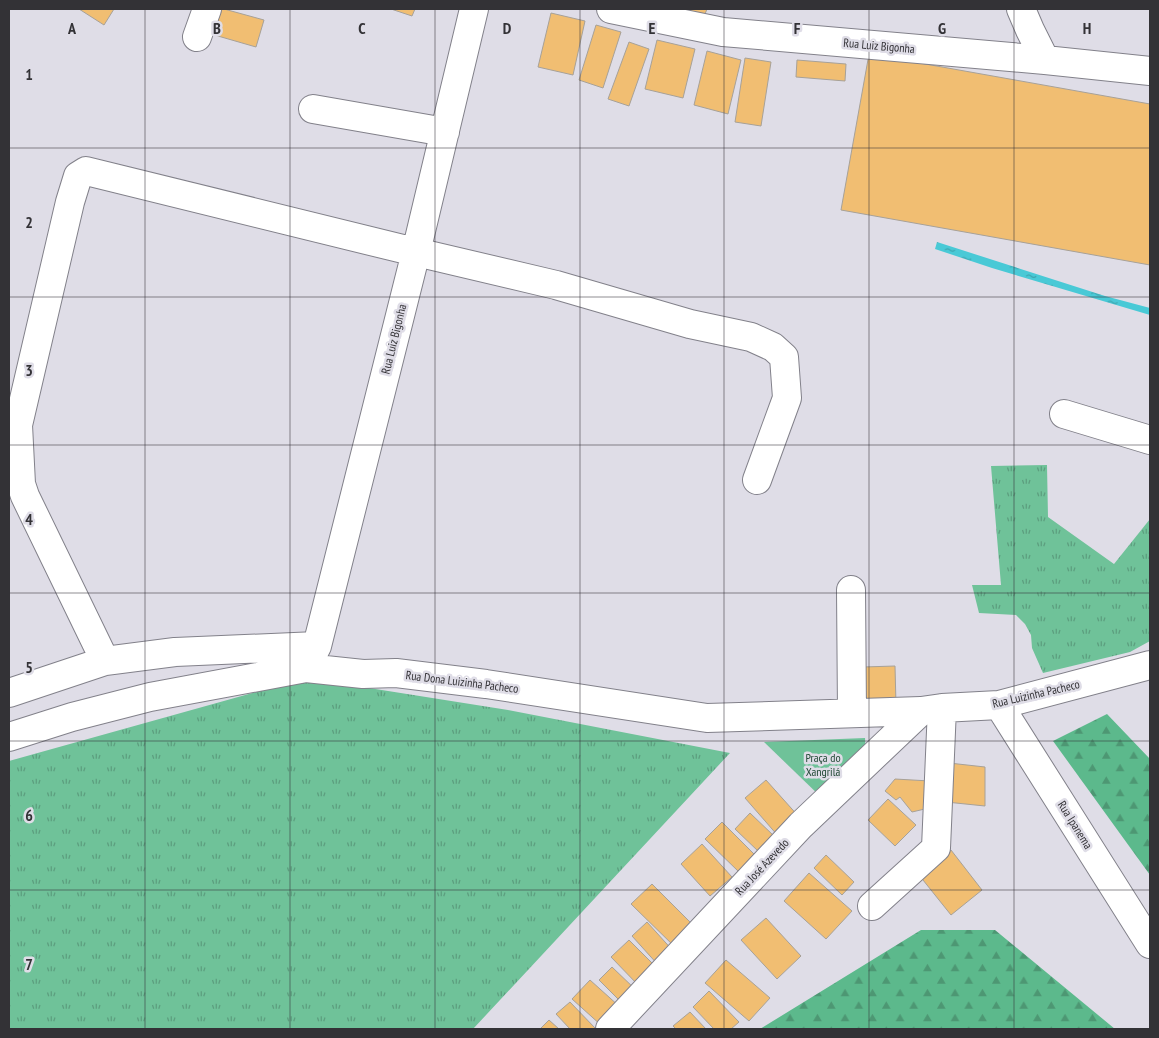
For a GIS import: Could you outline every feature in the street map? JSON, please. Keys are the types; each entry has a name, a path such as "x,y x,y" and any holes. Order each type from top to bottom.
{"street":[{"path":"197,37 207,9"},
{"name":"Rua Luiz Bigonha","path":"311,657 416,252 474,9"},
{"name":"Rua Luiz Bigonha","path":"610,9 723,32 1150,71"},
{"path":"1021,9 1046,60"},
{"path":"313,109 445,132"},
{"path":"105,661 25,496 15,487 18,426 70,202 78,176 86,171 556,285 690,324 751,337 773,347 784,357 787,398 757,480"},
{"path":"1064,414 1150,440"},
{"path":"851,590 852,713"},
{"path":"9,693 105,661 175,652 311,657"},
{"name":"Rua Dona Luizinha Pacheco","path":"9,736 72,717 311,657 363,674 396,673 486,684 706,718 931,710"},
{"name":"Rua Luizinha Pacheco","path":"931,710 999,705 1150,665"},
{"name":"Rua Ipanema","path":"999,705 1150,944"},
{"path":"872,906 936,848 931,710"},
{"name":"Rua José Azevedo","path":"610,1029 802,825 931,710"}],"green space":[{"path":"1047,465 1048,517 1114,564 1150,519 1150,641 1130,652 1043,673 1032,648 1031,635 1025,624 1016,615 979,613 972,585 1001,585 991,466"},
{"path":"306,678 508,710 730,753 473,1029 9,1029 9,761"},
{"path":"1107,714 1150,759 1150,875 1053,741"},
{"name":"Praça do Xangrilá","path":"865,738 866,760 823,799 764,742"},
{"path":"921,930 995,930 1115,1029 760,1029"}],"water":[{"path":"937,242 1105,296 1150,308 1150,315 935,249"}],"building":[{"path":"79,9 114,9 104,25"},
{"path":"218,9 264,20 256,47 211,34"},
{"path":"391,9 415,9 412,16"},
{"path":"680,9 707,9 705,14"},
{"path":"551,13 585,21 573,75 538,67"},
{"path":"596,25 621,32 603,88 579,80"},
{"path":"657,40 695,49 683,98 645,89"},
{"path":"629,42 649,49 629,106 608,99"},
{"path":"707,51 741,60 728,114 694,105"},
{"path":"869,54 1150,104 1150,265 841,210"},
{"path":"745,58 771,62 761,126 735,122"},
{"path":"797,60 846,64 845,81 796,77"},
{"path":"895,666 896,705 864,706 863,667"},
{"path":"949,763 985,767 985,806 946,802"},
{"path":"895,779 930,781 929,808 912,812 900,797 896,800 885,791"},
{"path":"766,780 800,818 779,837 745,798"},
{"path":"888,799 916,825 895,846 868,820"},
{"path":"750,813 774,836 759,852 735,829"},
{"path":"722,822 755,855 739,872 705,839"},
{"path":"702,844 732,877 710,896 681,864"},
{"path":"951,850 982,890 951,915 919,875"},
{"path":"826,855 854,882 842,895 814,868"},
{"path":"809,873 852,911 826,939 784,901"},
{"path":"652,884 697,929 677,949 631,904"},
{"path":"766,918 801,956 777,979 741,940"},
{"path":"647,922 675,953 660,967 632,936"},
{"path":"629,940 658,969 640,987 611,957"},
{"path":"726,960 770,998 749,1021 705,983"},
{"path":"612,967 636,990 623,1004 599,980"},
{"path":"590,980 620,1007 602,1026 572,999"},
{"path":"709,991 739,1022 731,1029 714,1029 693,1007"},
{"path":"570,1002 596,1029 570,1029 556,1014"},
{"path":"690,1012 706,1029 676,1029 673,1026"},
{"path":"549,1020 559,1029 540,1029"}]}
